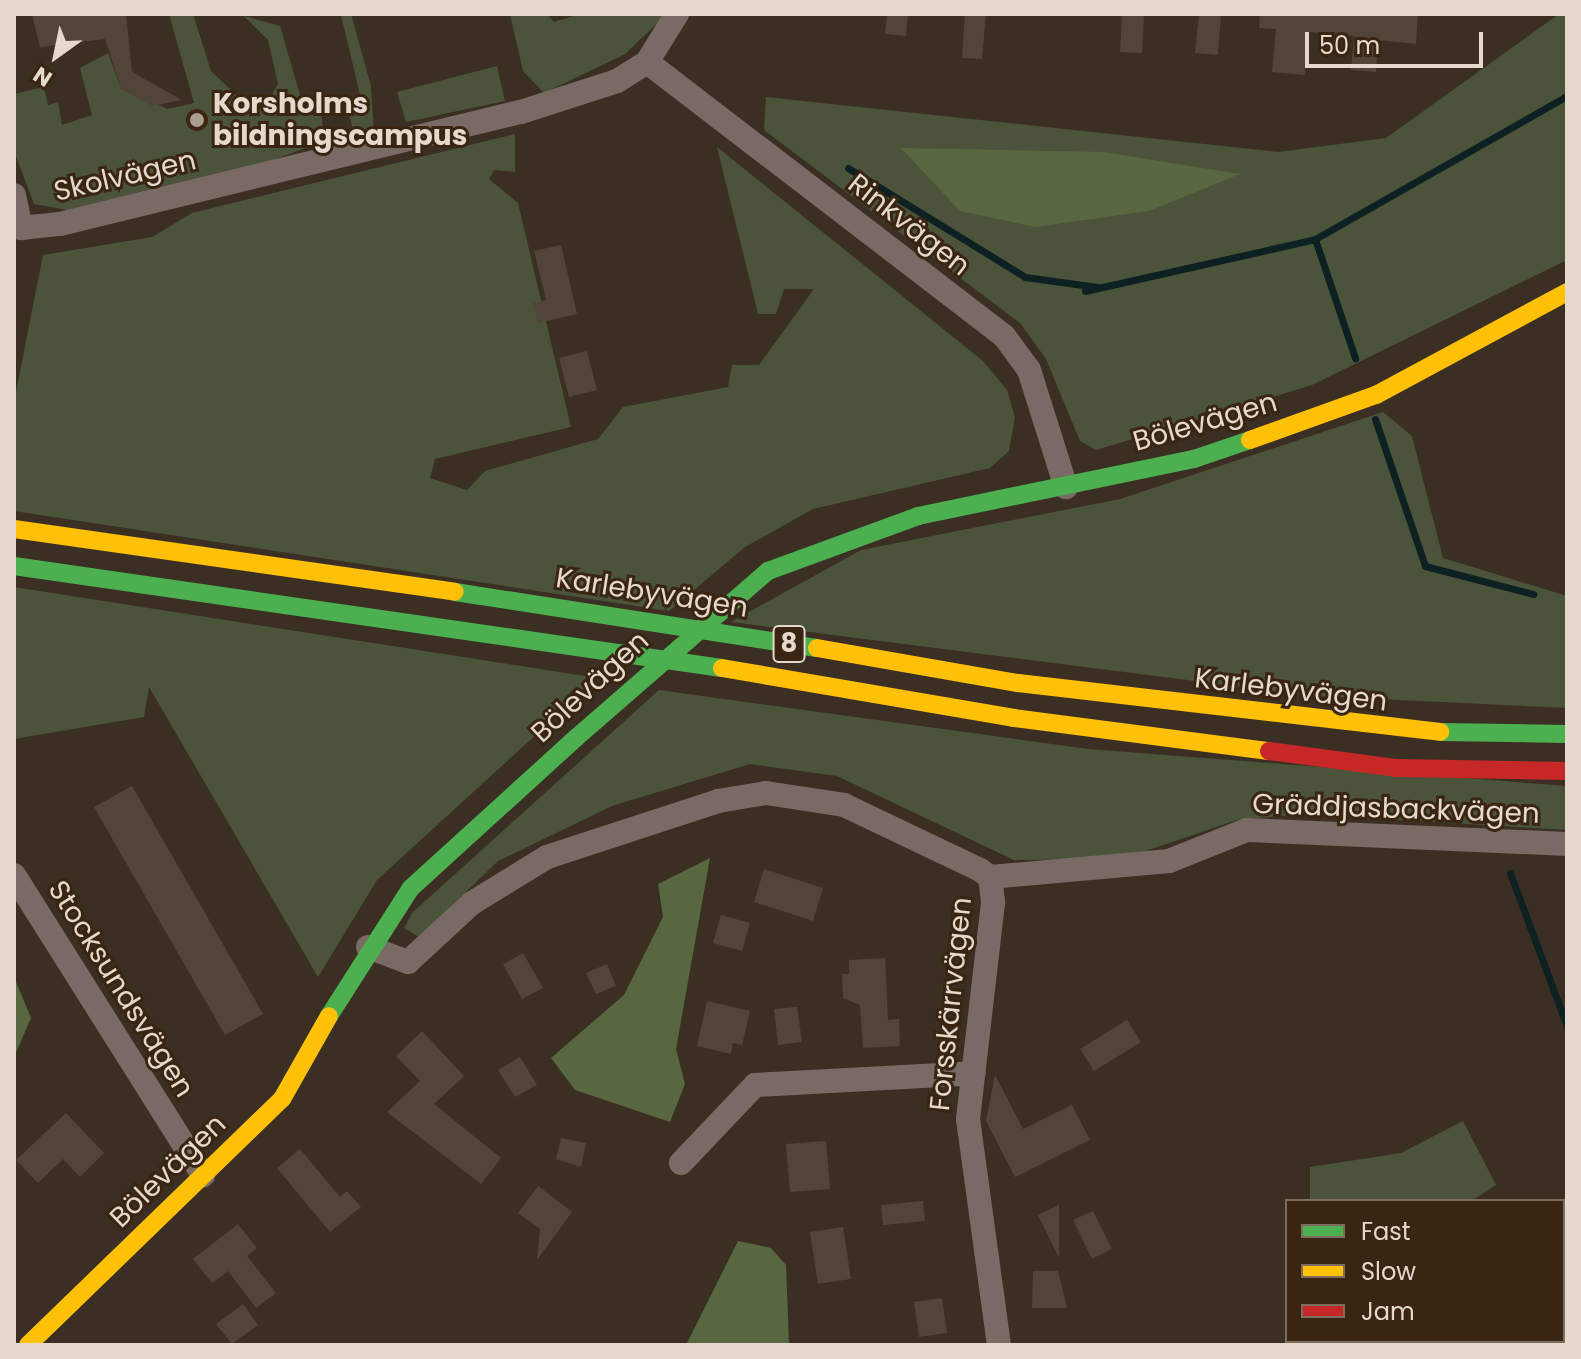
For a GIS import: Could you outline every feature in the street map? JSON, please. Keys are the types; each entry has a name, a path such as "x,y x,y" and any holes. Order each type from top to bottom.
{"main road":[{"name":"Bölevägen","path":"28,1345 282,1099 309,1061 368,947 411,888 577,737 768,571 918,516 1194,459 1376,395 1567,292"},
{"name":"Karlebyvägen","path":"14,529 666,622 1018,683 1399,731 1567,734"},
{"name":"8","path":"14,566 654,656 1014,718 1397,768 1567,771"}],"street":[{"name":"Skolvägen","path":"14,195 21,228 521,112 617,81 647,62 677,14"},
{"name":"Rinkvägen","path":"647,62 1004,336 1029,370 1066,487"},
{"name":"Forsskärrvägen","path":"368,947 408,962 472,903 547,857 718,801 766,793 844,805 990,877 968,1119 999,1345"},
{"name":"Gräddjasbackvägen","path":"990,877 1169,861 1247,830 1567,844"},
{"name":"Stocksundsvägen","path":"14,875 203,1175"},
{"path":"681,1163 755,1085 974,1073"}],"green space":[{"path":"169,14 193,14 211,71 249,107 267,102 278,84 268,40 244,16 280,26 306,116 321,113 325,141 262,164 67,210 34,204 14,151 14,94 44,87 48,105 58,102 62,125 92,115 80,68 108,53 121,89 168,109 194,103"},
{"path":"328,14 351,14 371,86 374,134 353,130 346,102 361,99 341,15"},
{"path":"510,14 547,14 554,22 580,14 667,14 625,54 544,93 523,71"},
{"path":"1559,14 1567,14 1567,260 1312,385 1096,450 1080,441 1046,359 1020,323 764,130 766,97 1278,152 1386,138"},
{"path":"497,66 505,101 406,122 397,92"},
{"path":"515,134 515,172 494,170 489,179 518,203 571,427 435,459 430,478 467,490 485,471 598,439 623,407 728,387 732,365 759,365 814,289 784,289 776,314 758,314 717,147 983,361 1007,390 1015,417 1009,451 990,468 813,509 745,547 669,611 14,511 14,402 43,255 152,237 192,213"},
{"path":"901,148 1104,152 1240,174 1149,211 1035,227 960,211"},
{"path":"1383,412 1412,436 1443,558 1567,596 1567,708 1314,696 731,622 861,550 1120,499"},
{"path":"14,587 598,678 377,880 318,977 149,687 144,717 14,739"},
{"path":"659,690 1088,749 1567,786 1567,830 1303,814 1237,820 1122,859 1014,860 837,776 750,764 612,806 498,861 419,937 404,928 412,913"},
{"path":"710,858 676,1049 685,1084 670,1122 575,1090 551,1058 624,995 663,917 658,884"},
{"path":"14,977 31,1018 14,1057"},
{"path":"1463,1121 1496,1185 1474,1199 1310,1199 1310,1167 1401,1153"},
{"path":"738,1241 771,1248 786,1265 789,1345 686,1345"}],"building":[{"path":"32,14 126,14 132,72 182,100 152,106 121,89 105,39 40,47"},
{"path":"887,14 908,14 906,36 885,34"},
{"path":"965,14 986,14 982,59 962,58"},
{"path":"1122,14 1144,14 1142,53 1120,52"},
{"path":"1199,14 1221,14 1218,55 1195,53"},
{"path":"1260,14 1418,14 1416,44 1378,40 1376,72 1351,70 1354,36 1309,32 1305,75 1272,72 1276,29 1259,28"},
{"path":"561,245 577,314 538,323 533,303 546,300 534,251"},
{"path":"587,351 597,390 569,397 559,358"},
{"path":"132,786 263,1014 225,1035 94,807"},
{"path":"764,869 823,888 813,921 754,902"},
{"path":"721,915 750,923 742,951 713,943"},
{"path":"523,953 543,988 522,999 503,964"},
{"path":"885,958 888,1020 899,1019 900,1046 863,1048 860,1005 843,998 842,974 849,974 849,960"},
{"path":"607,964 616,986 596,994 586,973"},
{"path":"707,1001 750,1011 742,1045 733,1043 731,1054 697,1046"},
{"path":"797,1007 802,1042 778,1045 774,1009"},
{"path":"1127,1020 1141,1042 1094,1071 1080,1049"},
{"path":"422,1031 464,1076 434,1104 501,1158 481,1184 387,1112 420,1081 396,1056"},
{"path":"520,1057 537,1085 515,1097 498,1070"},
{"path":"995,1075 1023,1129 1072,1105 1090,1140 1015,1177 986,1121"},
{"path":"66,1113 104,1153 80,1177 63,1159 38,1183 16,1160"},
{"path":"561,1138 586,1143 581,1167 556,1159"},
{"path":"826,1141 830,1189 790,1192 786,1144"},
{"path":"300,1149 340,1197 347,1191 361,1207 330,1232 277,1168"},
{"path":"538,1186 572,1212 537,1260 540,1229 518,1213"},
{"path":"923,1201 925,1221 883,1225 881,1205"},
{"path":"1059,1205 1059,1258 1038,1215"},
{"path":"1093,1211 1112,1249 1092,1259 1073,1220"},
{"path":"238,1224 257,1248 247,1256 276,1293 256,1308 228,1271 212,1283 193,1259"},
{"path":"843,1227 851,1279 818,1284 810,1232"},
{"path":"1033,1271 1058,1271 1067,1308 1032,1308"},
{"path":"942,1298 947,1333 919,1337 914,1302"},
{"path":"243,1304 258,1325 232,1344 216,1324"}],"waterway":[{"path":"1085,291 1315,239 1567,96"},
{"path":"848,168 1025,277 1097,287"},
{"path":"1315,239 1355,358"},
{"path":"1375,419 1425,566 1533,594"},
{"path":"1510,873 1567,1026"}],"traffic: fast":[{"path":"768,571 918,516 1194,459 1250,440"},
{"path":"14,566 722,668"},
{"path":"577,737 768,571"},
{"path":"455,592 817,648"},
{"path":"1440,732 1567,734"},
{"path":"329,1016 411,888 577,737"}],"traffic: slow":[{"path":"1250,440 1376,395 1567,292"},
{"path":"14,529 455,592"},
{"path":"817,648 1018,683 1440,732"},
{"path":"722,668 1014,718 1269,751"},
{"path":"28,1345 282,1099 329,1016"}],"traffic: jam":[{"path":"1269,751 1397,768 1567,771"}],"place":[{"name":"Korsholms bildningscampus","path":"197,120"}]}
